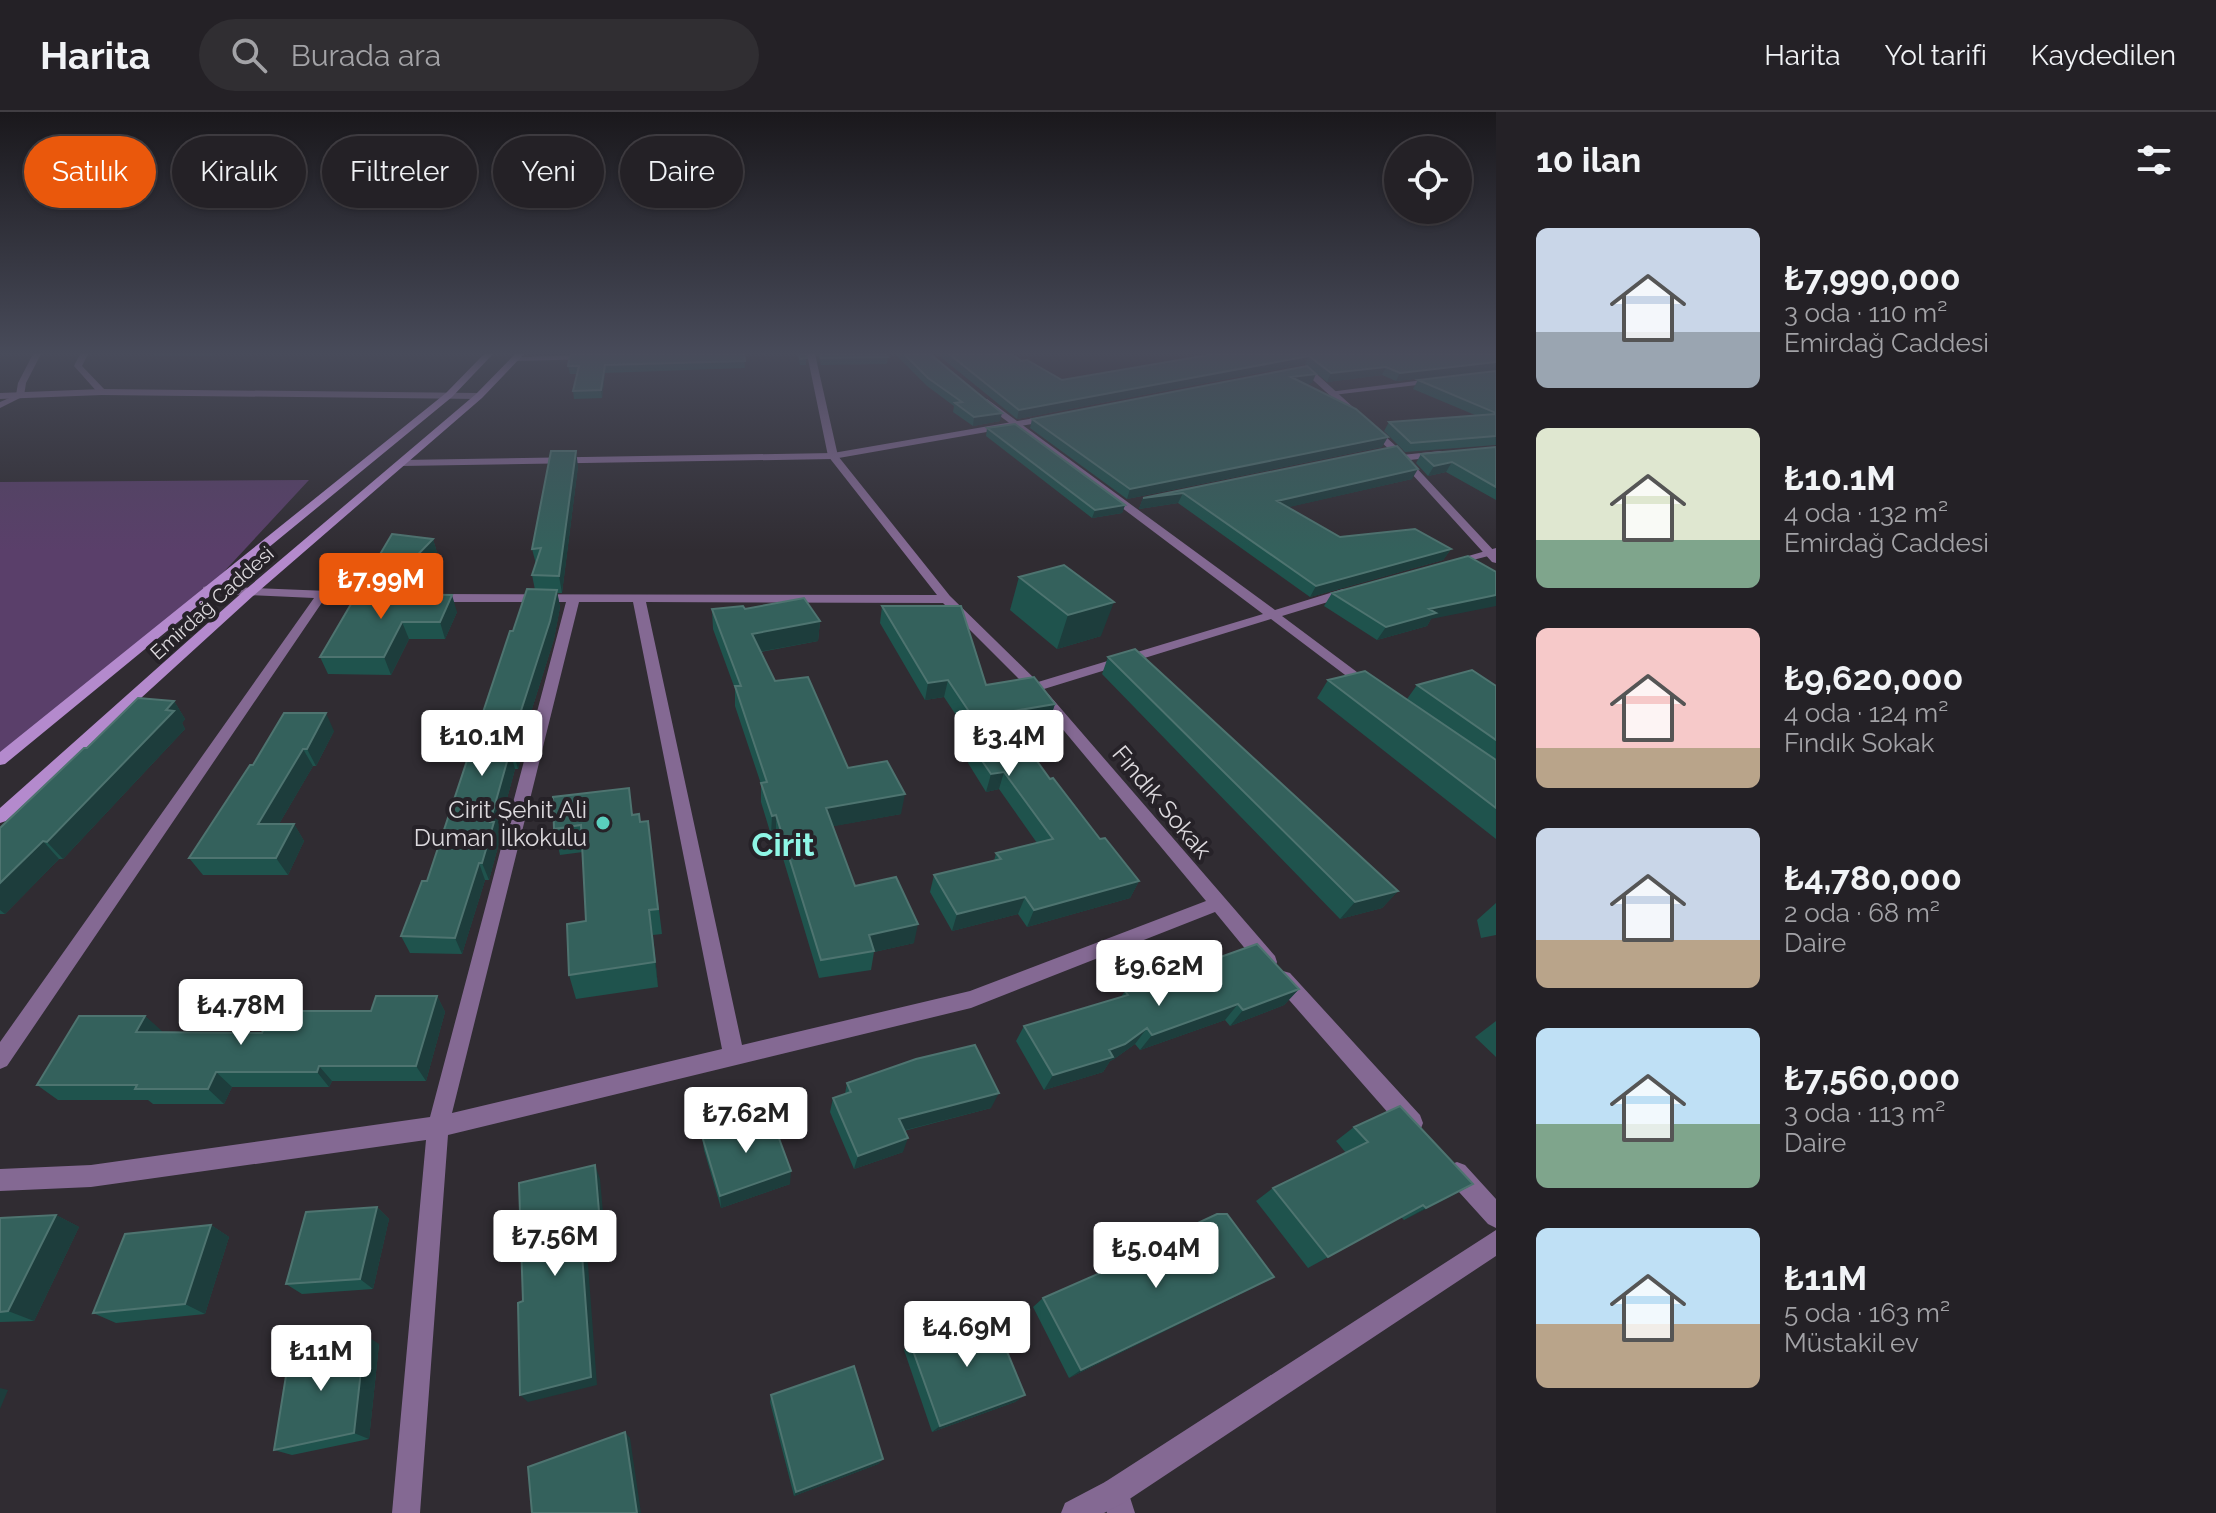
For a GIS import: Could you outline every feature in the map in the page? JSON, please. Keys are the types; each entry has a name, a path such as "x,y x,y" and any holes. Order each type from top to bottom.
{"main road":[{"name":"Emirdağ Caddesi","path":"0,760 419,419"},
{"name":"Emirdağ Caddesi","path":"0,817 249,593 452,419"}],"street":[{"name":"Fındık Sokak","path":"825,419 833,456 946,599 1035,687 1216,904 1423,1135"},
{"path":"1008,419 1384,698"},
{"path":"401,463 833,456 1044,419"},
{"path":"1362,419 1493,554"},
{"path":"1380,452 1449,454"},
{"path":"1126,505 1141,502"},
{"path":"1430,568 1493,554"},
{"path":"1035,687 1358,589"},
{"path":"207,590 384,597"},
{"path":"0,1059 321,596"},
{"path":"415,598 946,599"},
{"path":"406,1513 438,1127 573,600"},
{"path":"639,600 734,1057"},
{"path":"0,1180 91,1176 438,1127 971,999 1216,904"},
{"path":"1444,1158 1496,1216"},
{"path":"1075,1513 1118,1502 1496,1242"}],"shaded area":[{"path":"309,480 207,590 0,763 0,482"}],"building":[{"path":"1033,419 1368,419 1388,437 1130,489"},
{"path":"1496,419 1496,436 1411,443 1389,422"},
{"path":"1015,424 1125,505 1095,510 987,428"},
{"path":"1397,446 1418,469 1277,501 1340,537 1415,529 1451,549 1316,586 1183,493 1143,498"},
{"path":"1496,447 1496,487 1452,462 1434,466 1421,454"},
{"path":"551,451 576,451 559,576 532,575 541,548 532,549"},
{"path":"392,534 433,539 400,573 369,573"},
{"path":"1468,556 1496,572 1496,595 1429,609 1436,613 1386,627 1332,593"},
{"path":"1064,565 1114,602 1068,615 1019,577"},
{"path":"361,587 386,587 379,594 452,595 440,622 402,622 384,657 320,657"},
{"path":"527,589 557,590 518,720 522,720 490,822 494,822 482,863 479,863 455,938 401,936 422,881 427,881 510,631 513,631"},
{"path":"804,598 820,621 752,634 775,681 808,677 848,768 887,761 905,794 826,808 855,886 896,877 918,924 869,935 874,951 821,960 776,815 772,816 761,783 767,782 735,686 741,686 712,609 743,606 745,609"},
{"path":"882,606 961,606 986,685 1034,677 1055,704 1002,713 1050,779 1053,778 1100,839 1105,838 1139,881 1034,910 1025,897 957,914 934,875 1001,859 996,853 1053,839 1004,772 991,774 972,746 990,743 948,680 928,683"},
{"path":"1135,649 1398,891 1355,902 1108,657"},
{"path":"1472,670 1496,686 1496,740 1417,685"},
{"path":"1365,671 1496,760 1496,808 1328,680"},
{"path":"138,698 174,701 166,710 174,711 47,842 43,841 0,883 0,828"},
{"path":"284,713 326,713 307,749 303,749 258,824 294,824 276,858 189,858 250,765 253,765"},
{"path":"629,788 632,815 639,814 640,822 648,821 658,909 649,910 655,962 569,975 567,924 586,921 581,825 554,829 553,797"},
{"path":"1257,944 1299,989 1243,1010 1238,1004 1152,1035 1147,1028 1125,1044 1109,1050 1113,1057 1053,1075 1024,1026 1128,995 1125,991"},
{"path":"376,996 437,996 416,1066 319,1066 317,1072 216,1072 208,1089 37,1085 79,1016 145,1016 136,1032 262,1033 271,1011 371,1011"},
{"path":"975,1045 999,1093 899,1119 908,1138 858,1156 833,1098 851,1092 847,1083 916,1059"},
{"path":"1400,1106 1473,1184 1426,1208 1423,1205 1328,1257 1273,1188 1368,1142 1354,1127"},
{"path":"770,1114 791,1171 720,1196 702,1136"},
{"path":"595,1165 601,1235 581,1240 591,1377 520,1395 518,1303 523,1301 519,1183"},
{"path":"377,1207 360,1279 286,1284 306,1212"},
{"path":"1217,1214 1227,1214 1274,1277 1081,1370 1043,1298 1157,1248 1155,1243"},
{"path":"56,1215 8,1311 0,1312 0,1218"},
{"path":"211,1225 185,1304 93,1313 125,1234"},
{"path":"991,1313 1025,1395 940,1426 910,1342"},
{"path":"365,1335 354,1433 274,1450 290,1351"},
{"path":"854,1366 883,1459 796,1492 771,1395"},
{"path":"625,1432 637,1513 532,1513 528,1467"}],"place":[{"name":"Cirit Şehit Ali Duman İlkokulu","path":"603,823"}],"district":[{"name":"Cirit","path":"783,844"}]}
